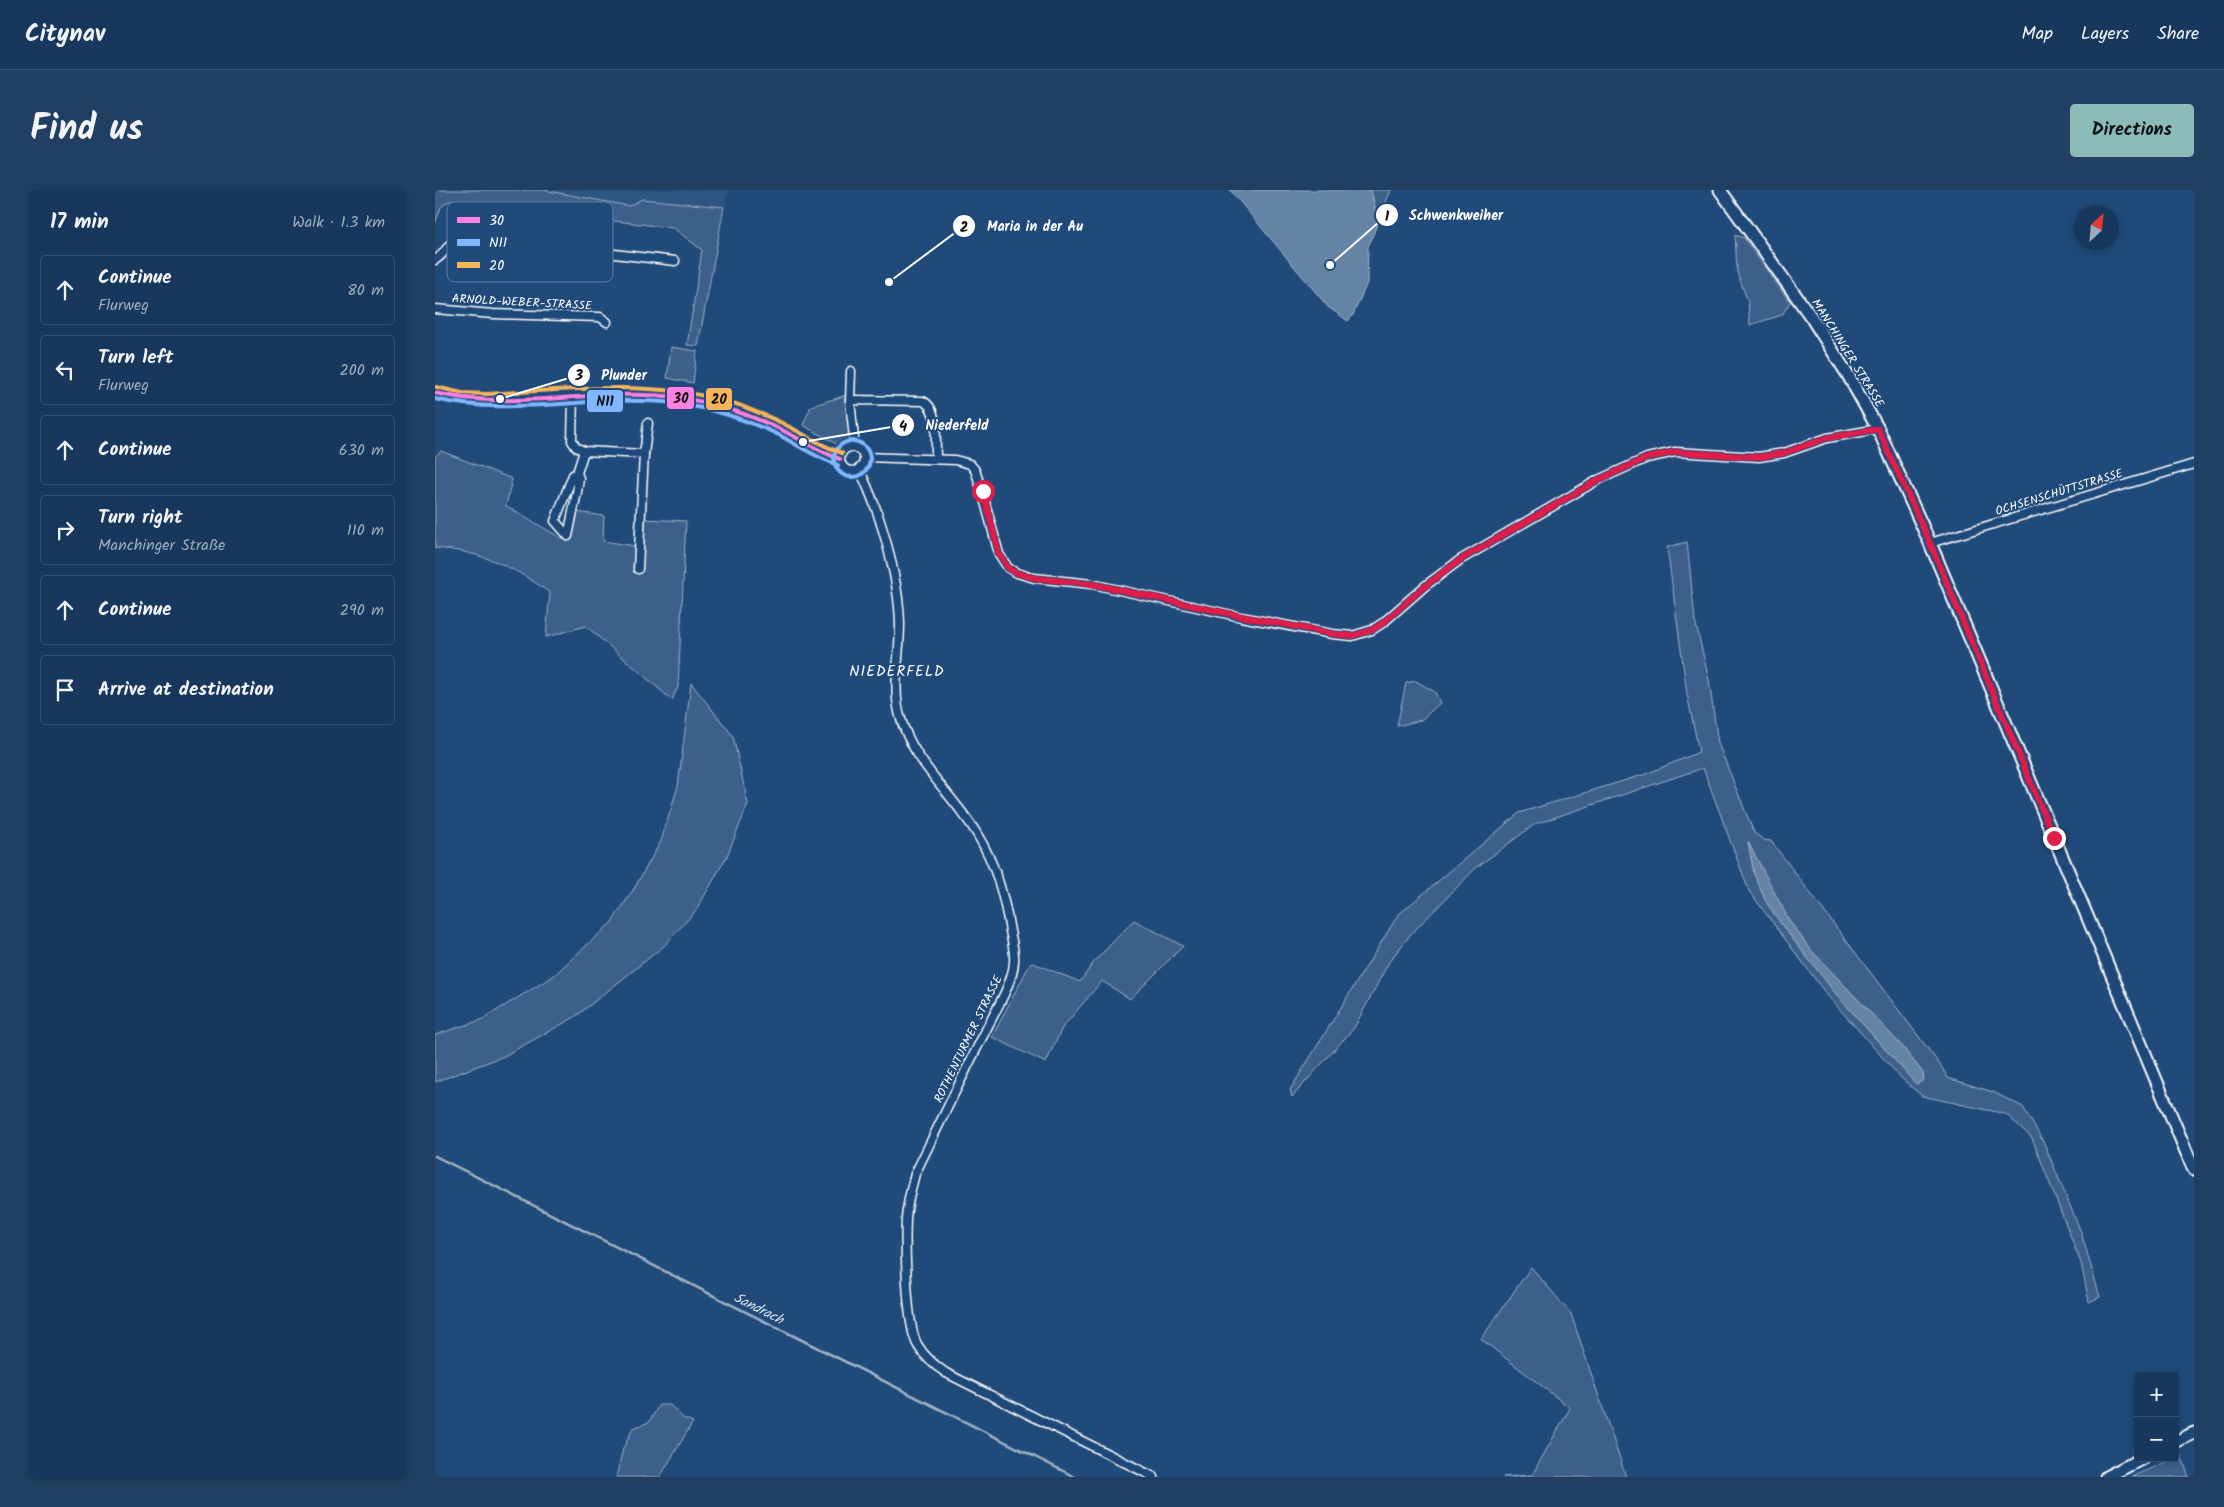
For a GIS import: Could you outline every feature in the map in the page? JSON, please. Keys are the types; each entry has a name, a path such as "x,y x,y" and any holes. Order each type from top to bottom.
{"main road":[{"name":"MANCHINGER STRASSE","path":"1720,190 1811,317 1848,375 1878,429 1930,543 2194,1170"},
{"path":"2179,1440 2194,1433"},
{"path":"2106,1477 2135,1462"}],"street":[{"path":"435,260 441,256 447,247"},
{"path":"613,254 675,261"},
{"name":"ARNOLD-WEBER-STRASSE","path":"435,309 493,314 600,317 607,322"},
{"path":"851,371 850,400 855,448"},
{"path":"435,393 461,399 485,400 656,394 712,404 761,421 824,454 840,459"},
{"path":"573,396 571,441 576,447 584,451 644,454"},
{"path":"850,400 917,400 928,403 933,414 936,459"},
{"path":"638,569 644,454 648,423"},
{"path":"864,457 936,459 963,461 970,464 975,470 983,491 999,554 1008,568 1017,573 1034,578 1092,584 1241,616 1352,636 1372,630 1384,622 1425,586 1460,560 1598,480 1647,458 1675,452 1759,457 1784,453 1827,438 1878,429"},
{"path":"855,448 861,451 864,457 864,461 859,469 851,471 843,467 840,459 846,449 855,448"},
{"path":"577,473 579,478 577,492 568,536 555,521 573,475 577,473 584,451"},
{"name":"OCHSENSCHÜTTSTRASSE","path":"1930,543 2194,464"},
{"name":"ROTHENTURMER STRASSE","path":"859,469 880,519 897,594 900,629 897,694 902,722 915,751 966,818 994,864 1003,893 1015,961 1011,976 996,1010 915,1174 909,1196 906,1219 909,1306 911,1325 916,1343 929,1361 946,1373 1154,1477"}],"shaded area":[{"path":"435,190 543,190 608,202 449,201 441,207 435,224"},
{"path":"543,190 730,190 724,207 642,199 629,206"},
{"path":"1230,190 1371,190 1378,222 1368,247 1367,283 1353,315 1348,321 1328,307"},
{"path":"1371,190 1391,190 1378,222"},
{"path":"642,199 724,207 698,346 687,345 702,250 673,228 613,221 613,203 629,206"},
{"path":"1735,235 1744,238 1790,302 1782,315 1750,325 1748,302 1737,272"},
{"path":"671,347 697,351 693,383 667,378"},
{"path":"847,395 849,441 840,446 803,425 811,406"},
{"path":"441,451 512,479 506,506 568,542 576,512 604,516 603,541 642,547 645,519 686,521 678,687 672,700 586,626 546,637 550,593 536,583 510,568 482,557 435,548 435,457"},
{"path":"1687,542 1695,620 1709,680 1718,743 1754,833 1764,840 1771,841 1941,1066 1948,1078 1993,1092 2023,1107 2044,1143 2081,1232 2100,1297 2089,1302 2081,1263 2032,1138 2006,1114 1922,1096 1900,1077 1827,995 1749,891 1703,768 1535,824 1477,867 1411,934 1389,962 1354,1028 1292,1097 1290,1090 1398,915 1519,813 1646,774 1699,752 1687,694 1667,547"},
{"path":"1416,681 1435,692 1440,703 1421,720 1397,726 1406,683"},
{"path":"691,683 733,736 748,804 727,856 697,909 664,946 575,1017 504,1056 435,1082 435,1035 481,1020 552,977 612,922 635,887 661,841 678,786"},
{"path":"1748,842 1790,922 1811,950 1902,1046 1923,1073 1924,1080 1916,1084 1836,994 1784,928 1766,902 1754,874"},
{"path":"1134,920 1183,946 1130,999 1102,981 1062,1028 1046,1063 992,1037 1031,962 1080,982 1093,963"},
{"path":"1531,1267 1571,1314 1626,1477 1503,1477 1532,1475 1570,1408 1481,1339"},
{"path":"659,1405 670,1405 683,1418 693,1422 660,1477 616,1477 623,1449 633,1428 649,1422"},
{"path":"2181,1455 2189,1477 2131,1477 2166,1462 2179,1462 2179,1456"}],"waterway":[{"name":"Sandrach","path":"435,1156 1075,1477"}],"transit line":[{"name":"20","path":"436,387 462,393 486,394 613,388 677,391 739,405 779,421 842,453"},
{"name":"30","path":"435,393 496,400 620,395 681,398 720,406 758,419 840,459"},
{"name":"N11","path":"435,399 465,404 496,406 619,401 649,401 693,406 719,412 757,425 816,456 838,465"},
{"name":"N11","path":"852,441 859,442 865,446 869,452 870,459 869,466 865,472 859,476 852,477 845,476 839,472 835,466 834,459 835,452 839,446 845,442 852,441"}],"place":[{"name":"Schwenkweiher","path":"1330,265"},
{"name":"Maria in der Au","path":"889,282"},
{"name":"Plunder","path":"500,399"},
{"name":"Niederfeld","path":"803,442"}],"district":[{"name":"NIEDERFELD","path":"897,671"}],"route":[{"path":"983,491 996,547 1002,561 1008,568 1017,573 1034,578 1092,584 1241,616 1352,636 1372,630 1384,622 1425,586 1460,560 1598,480 1647,458 1675,452 1759,457 1784,453 1827,438 1878,429 1930,543 2054,838"}]}
